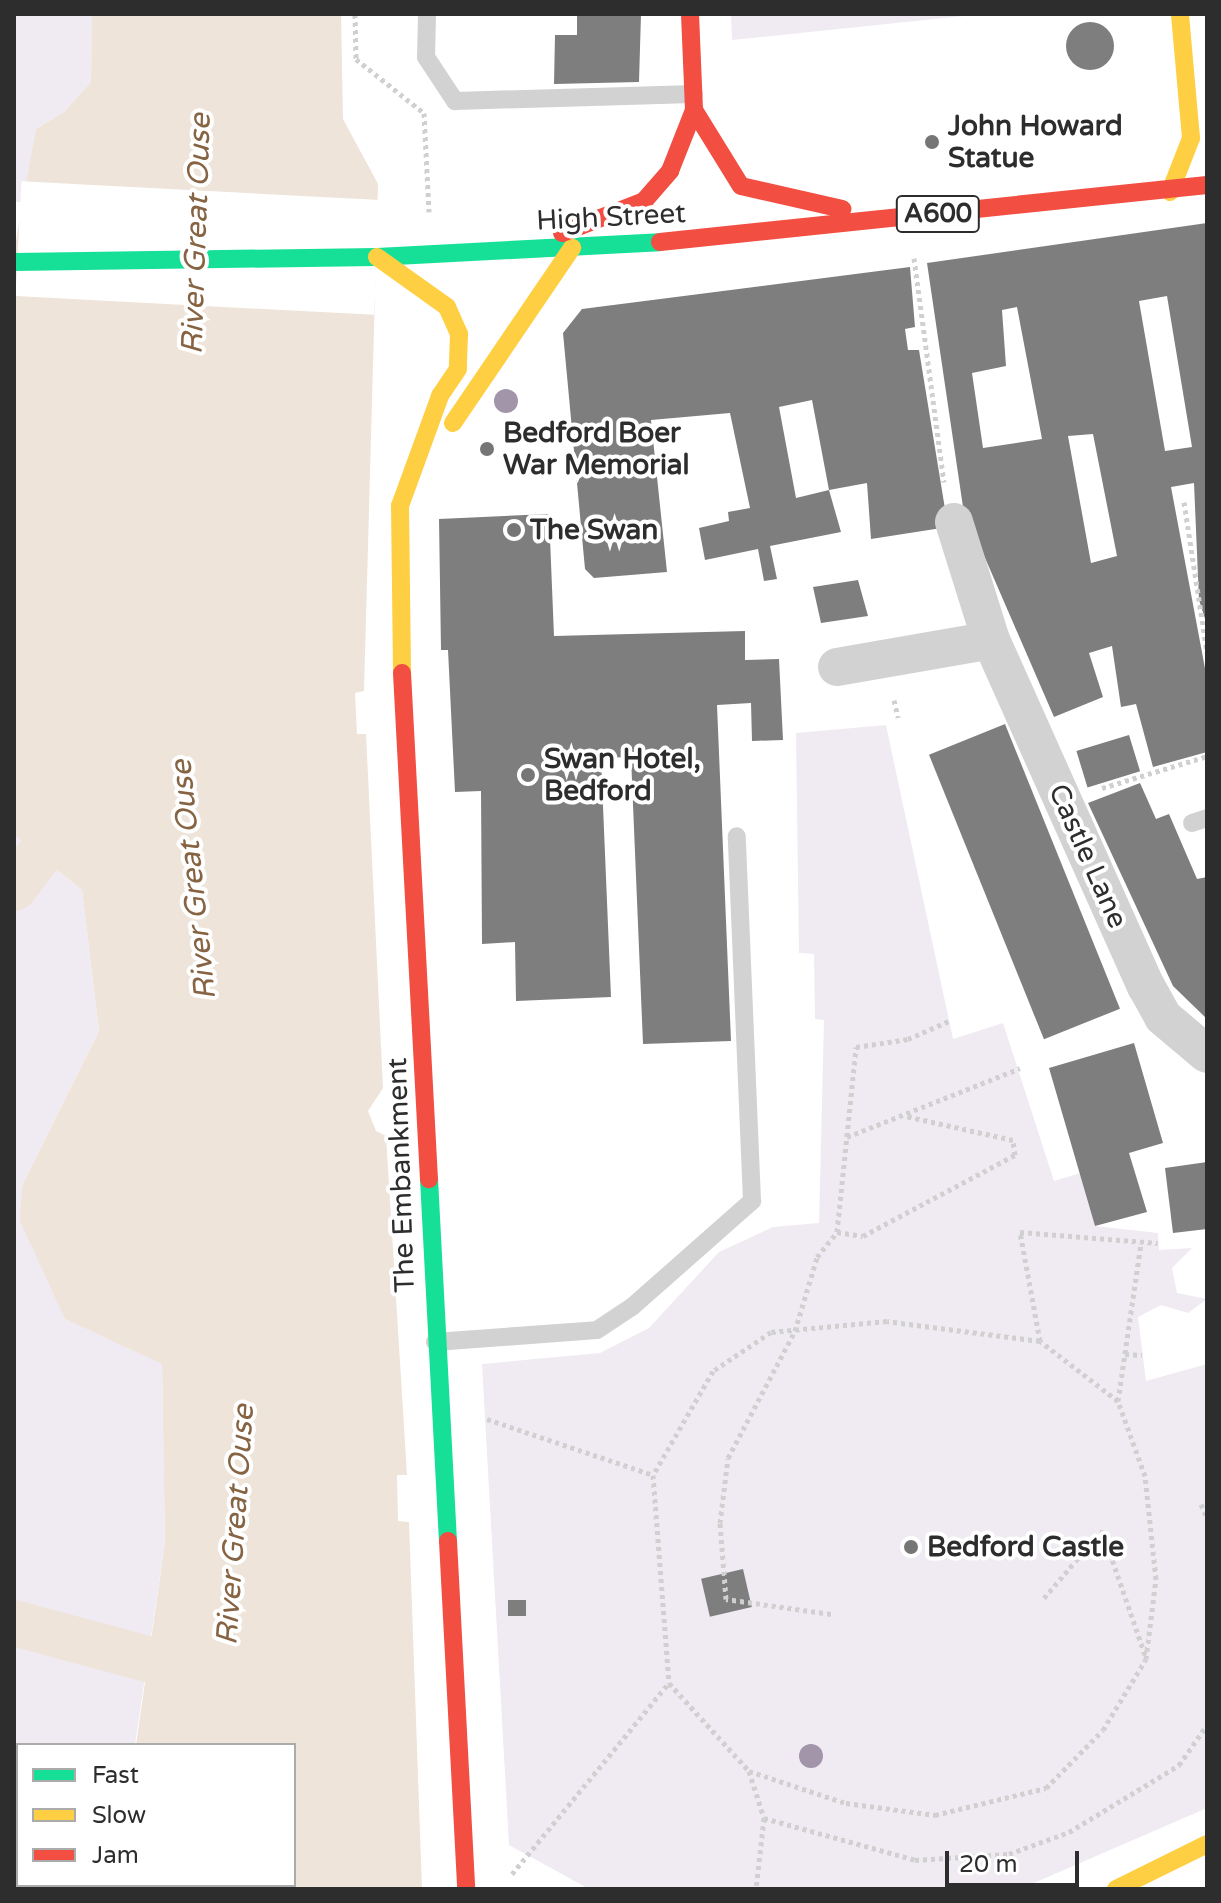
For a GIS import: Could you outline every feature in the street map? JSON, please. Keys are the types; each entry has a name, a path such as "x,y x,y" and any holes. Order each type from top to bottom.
{"street":[{"name":"A600","path":"486,253 604,222 644,201 670,171 694,102 690,14"},
{"path":"1170,192 1191,138 1180,14"},
{"name":"A600","path":"694,102 741,186 878,215"},
{"name":"High Street","path":"14,262 377,257 572,248 726,238 878,215 909,217 1170,192 1207,185"},
{"name":"The Embankment","path":"418,464 474,399 572,248"},
{"name":"The Embankment","path":"377,257 447,307 459,334 458,369 440,396 418,464 400,506 396,559 422,975 435,1342 466,1889"},
{"name":"Castle Lane","path":"954,522 991,640 1163,1017 1207,1054"},
{"path":"837,667 991,640"},
{"path":"1116,1889 1207,1844"}],"lane":[{"path":"427,14 426,57 455,101 694,102"},
{"path":"435,1342 597,1330 633,1306 752,1201 737,836"}],"path":[{"path":"355,14 356,59 424,113 429,255"},
{"path":"909,217 954,522"},
{"path":"1184,502 1207,653"},
{"path":"1063,801 1207,756"},
{"path":"831,1614 726,1599 720,1523 728,1458 795,1331 804,1285 837,1232 856,1047 908,1039 949,1021"},
{"path":"847,1137 1020,1068"},
{"path":"837,1232 863,1236 1015,1155 1013,1140 906,1116"},
{"path":"1040,1341 1020,1232 1158,1243"},
{"path":"749,1771 846,1803 935,1815 1046,1788 1103,1730 1146,1659 1156,1579 1145,1476 1118,1401 1141,1243"},
{"path":"756,1889 764,1818 749,1771 669,1683 653,1475 713,1371 771,1332 887,1321 1040,1341 1118,1401"},
{"path":"1125,1354 1142,1355"},
{"path":"440,1421 487,1419 653,1475"},
{"path":"1201,1504 1207,1518"},
{"path":"1044,1598 1102,1530 1146,1659"},
{"path":"510,1877 669,1683"},
{"path":"764,1818 915,1860 1009,1854 1069,1832 1179,1765 1207,1725"}],"shaded area":[{"path":"14,14 92,14 91,82 64,112 36,129 25,202 14,202"},
{"path":"731,14 983,14 732,40"},
{"path":"886,725 953,1039 1003,1023 1054,1181 1080,1173 1095,1226 1158,1233 1159,1250 1192,1248 1172,1268 1177,1293 1207,1299 1188,1313 1161,1305 1138,1317 1146,1381 1207,1364 1207,1808 1020,1889 589,1889 509,1845 482,1364 600,1353 649,1328 719,1252 773,1227 819,1223 824,1020 815,1019 814,954 799,953 796,733"},
{"path":"14,835 82,890 99,1031 22,1186 65,1319 162,1363 165,1542 135,1743 16,1743 16,1887 113,1889 14,1889"}],"water":[{"name":"River Great Ouse","path":"92,14 341,14 343,119 378,184 364,691 355,693 357,734 366,734 383,1088 368,1111 376,1131 386,1136 407,1475 397,1475 398,1521 409,1522 422,1889 113,1889 296,1887 296,1743 136,1743 165,1542 162,1364 65,1319 20,1221 22,1186 99,1031 82,890 14,835 14,252 36,129 64,112 91,82"}],"pier":[{"path":"21,181 380,200 374,315 15,296"}],"building":[{"path":"577,14 641,14 639,82 554,84 555,35 577,35"},
{"path":"1090,22 1107,29 1114,46 1107,63 1090,70 1073,63 1066,46 1073,29"},
{"path":"1207,223 1207,625 1199,600 1194,483 1171,487 1207,679 1207,752 1153,767 1136,704 1121,707 1112,646 1089,653 1103,697 1054,717 963,507 927,263","holes":["1167,296 1192,447 1165,451 1139,301","1017,307 1042,439 983,448 972,373 1006,366 1002,310","1093,434 1117,556 1091,563 1068,436"]},
{"path":"910,267 915,327 905,329 908,350 919,350 948,527 871,539 867,483 829,490 841,532 770,546 777,579 764,581 758,549 705,560 699,528 729,521 728,512 750,508 730,413 651,420 667,572 594,578 585,569 563,333 582,309","holes":["812,400 829,490 796,498 779,407"]},
{"name":"Swan Hotel, Bedford","path":"549,514 554,636 745,631 745,660 779,659 783,740 752,741 751,703 717,705 731,1041 643,1044 631,757 601,758 611,997 516,1001 515,942 482,944 481,791 455,792 448,650 441,650 439,519"},
{"path":"858,580 868,616 821,623 813,587"},
{"path":"1005,724 1120,1009 1044,1039 929,755"},
{"path":"1129,735 1140,771 1088,787 1076,751"},
{"path":"1140,783 1156,819 1169,814 1197,879 1207,877 1207,1019 1173,986 1088,803"},
{"path":"1134,1043 1163,1143 1129,1153 1147,1212 1095,1226 1049,1068"},
{"path":"1207,1162 1207,1229 1173,1233 1165,1168"},
{"path":"743,1569 752,1607 710,1617 701,1579"},
{"path":"508,1600 526,1600 526,1616 508,1616"}],"waterway":[{"path":"14,888 77,805"},
{"path":"14,1623 207,1675"}],"traffic: fast":[{"path":"14,262 377,257 660,242"},
{"path":"429,1179 448,1541"}],"traffic: slow":[{"path":"1170,192 1191,138 1180,14"},
{"path":"453,423 572,248"},
{"path":"377,257 447,307 459,334 458,369 440,396 400,506 402,673"},
{"path":"1116,1889 1207,1844"}],"traffic: jam":[{"path":"690,14 694,110 741,186 842,209"},
{"path":"562,233 644,201 670,171 694,110"},
{"path":"660,242 1207,185"},
{"path":"402,673 429,1179"},
{"path":"448,1541 466,1889"}],"place":[{"name":"John Howard Statue","path":"932,142"},
{"name":"Bedford Boer War Memorial","path":"487,449"},
{"name":"The Swan","path":"514,530"},
{"name":"Swan Hotel, Bedford","path":"528,775"},
{"name":"Bedford Castle","path":"911,1547"}]}
